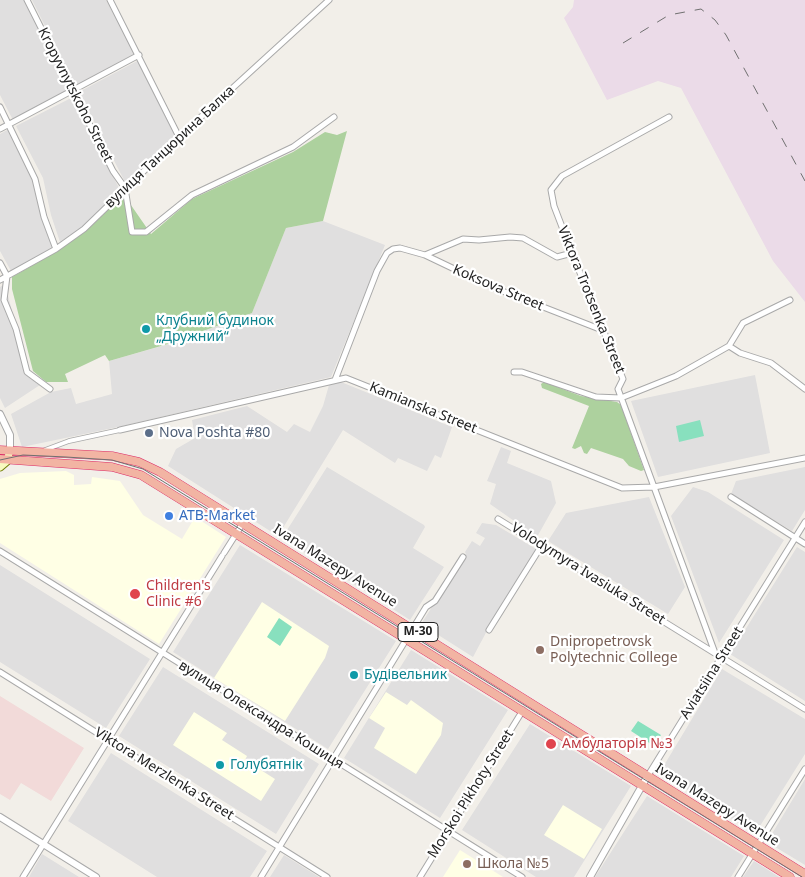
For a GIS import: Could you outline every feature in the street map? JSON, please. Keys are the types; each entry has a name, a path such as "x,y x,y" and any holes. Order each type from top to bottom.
{"highway":[{"name":"М-30","path":"0,450 10,450"},
{"name":"Ivana Mazepy Avenue","path":"10,450 112,456 139,462 160,472 805,874"},
{"name":"Ivana Mazepy Avenue","path":"4,460 72,464 130,472 161,487 790,877"}],"main road":[{"path":"0,467 10,450"}],"street":[{"name":"Kropyvnytskoho Street","path":"27,0 113,171 125,188"},
{"path":"110,0 179,137"},
{"name":"вулиця Танцюрина Балка","path":"0,280 56,249 84,229 179,137 329,0"},
{"path":"0,129 139,55"},
{"path":"0,107 35,179 44,217 56,249"},
{"path":"125,188 132,232 146,232 192,195 293,147 334,117"},
{"name":"Viktora Trotsenka Street","path":"669,117 562,176 552,190 554,206 623,379 618,389 621,398 716,653"},
{"path":"425,255 463,239 479,240 510,237 523,238 558,257 572,253"},
{"name":"Koksova Street","path":"335,380 376,275 387,253 393,249 400,248 425,255 492,287 602,330"},
{"path":"0,263 7,276 4,300 16,329 27,372 50,389"},
{"path":"514,372 522,372 596,397 621,398 676,376 729,346 743,323 790,300"},
{"path":"729,346 740,353 771,363 805,389"},
{"name":"Kamianska Street","path":"38,451 60,446 68,441 335,380 352,379 622,488 654,487 805,458"},
{"path":"0,414 10,435 10,450"},
{"path":"731,497 805,544"},
{"name":"Volodymyra Ivasiuka Street","path":"498,519 805,709"},
{"name":"Aviatsiina Street","path":"590,877 642,785 805,522"},
{"path":"23,877 243,523"},
{"path":"489,630 542,545"},
{"name":"вулиця Олександра Кошиця","path":"0,551 522,877"},
{"path":"261,877 408,640 426,607 434,601 463,557"},
{"name":"Viktora Merzlenka Street","path":"0,672 327,877"},
{"name":"Morskoi Pikhoty Street","path":"420,877 523,710"},
{"path":"738,877 805,769"},
{"path":"0,818 96,877"}],"shaded area":[{"path":"0,0 24,0 71,91 14,122 0,95"},
{"path":"32,0 106,0 136,55 76,88"},
{"path":"574,0 805,0 805,302 773,261 681,88 658,81 607,100 564,18 573,7"},
{"path":"139,60 177,138 126,184 79,92"},
{"path":"73,97 120,190 83,227 60,242 51,215 43,178 16,126"},
{"path":"9,129 35,180 53,248 11,271 0,251 0,134"},
{"path":"323,221 385,245 331,377 118,427 22,447 11,414 51,392 71,388 76,404 112,394 109,361 169,344 252,313 286,228"},
{"path":"5,284 28,372 40,385 5,408 0,398 0,287"},
{"path":"755,375 770,453 658,477 631,401"},
{"path":"341,382 452,427 441,458 435,455 427,471 398,458 395,463 343,430 278,536 168,466 176,449 195,438 192,420 247,406 287,432 294,424 310,432 323,406 329,385"},
{"path":"501,447 511,451 507,463 551,481 556,503 537,537 490,504 496,484 487,481"},
{"path":"327,467 424,525 425,527 413,548 444,567 410,620 282,538"},
{"path":"805,467 805,510 792,531 731,494 736,481"},
{"name":"Children's Clinic #6","path":"66,471 74,475 74,485 91,484 92,477 120,481 143,515 182,539 195,517 226,537 159,644 0,543 0,479 20,473"},
{"path":"693,487 708,492 784,540 719,643 671,516"},
{"path":"649,497 685,587 668,614 548,541 566,513"},
{"path":"482,523 496,525 536,549 473,657 421,624 466,554 465,552 472,541 480,546 485,538 476,533"},
{"path":"240,545 396,641 328,749 173,652"},
{"path":"797,547 805,552 805,701 730,654"},
{"path":"0,565 150,659 106,728 0,662"},
{"path":"262,602 329,646 325,658 285,721 214,678"},
{"path":"411,650 508,710 440,818 344,758"},
{"path":"163,667 319,764 276,834 119,736"},
{"path":"722,669 805,719 805,754 755,834 660,772"},
{"path":"386,692 407,705 411,700 443,723 441,735 416,774 374,748 385,728 369,718"},
{"path":"0,696 84,748 51,801 21,783 10,800 0,794"},
{"path":"194,712 227,733 222,740 247,756 245,760 275,779 261,801 173,745"},
{"path":"530,724 631,786 574,877 536,877 462,830"},
{"path":"111,753 267,851 250,877 157,877 68,821"},
{"path":"805,779 805,865 767,842"},
{"path":"647,796 744,856 731,877 595,877"},
{"path":"563,805 602,829 584,859 544,835"},
{"name":"Школа №5","path":"460,850 503,877 443,877"},
{"path":"42,854 79,877 29,877"},
{"path":"284,855 319,877 270,877"},
{"path":"754,861 779,877 743,877"}],"green space":[{"path":"347,131 323,221 286,228 252,313 168,344 109,361 105,355 65,374 68,382 46,382 33,371 12,289 12,277 58,251 86,231 124,195 151,234 192,199 293,152 325,132 337,135"},
{"path":"544,382 581,396 617,402 621,405 644,470 641,471 629,466 623,459 591,448 587,454 584,453 581,446 575,449 572,448 589,406 542,388 541,384"},
{"path":"700,420 704,436 679,442 676,426"},
{"path":"279,618 292,627 280,646 267,637"},
{"path":"638,721 661,735 654,746 631,731"}],"tram line":[{"path":"0,460 23,455 66,457 112,460 143,469 802,877"}],"railway":[{"path":"623,43 669,15 701,9 715,20 726,35 805,181"}],"place":[{"name":"Клубний будинок „Дружний“","path":"146,329"},
{"name":"Nova Poshta #80","path":"149,433"},
{"name":"ATB-Market","path":"169,516"},
{"name":"Children's Clinic #6","path":"135,594"},
{"name":"Dnipropetrovsk Polytechnic College","path":"540,650"},
{"name":"Будівельник","path":"354,675"},
{"name":"Амбулаторія №3","path":"551,744"},
{"name":"Голубятнік","path":"220,765"},
{"name":"Школа №5","path":"467,864"}]}
